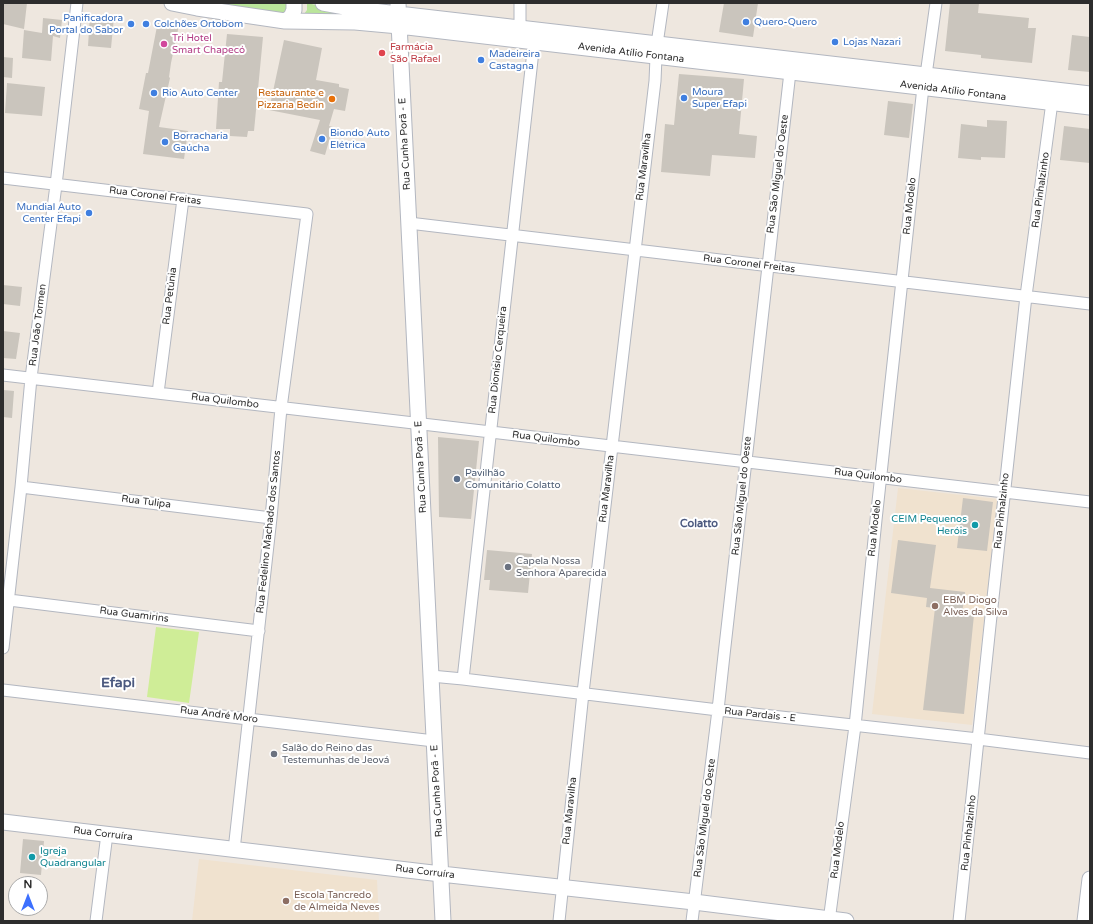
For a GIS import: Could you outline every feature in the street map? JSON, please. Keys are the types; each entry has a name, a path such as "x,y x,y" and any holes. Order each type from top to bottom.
{"street":[{"name":"Rua João Tormen","path":"3,648 4,625 21,487 31,378 77,3"},
{"name":"Avenida Atílio Fontana","path":"172,3 285,21 355,22 398,14 534,42 656,50 925,81 1090,107"},
{"path":"285,21 291,17 294,10 294,3"},
{"name":"Avenida Atílio Fontana","path":"323,3 356,9 520,28 790,72 1090,94"},
{"path":"520,3 520,28"},
{"name":"Rua Maravilha","path":"559,921 583,693 635,250 656,50 663,3"},
{"name":"Rua Modelo","path":"829,920 855,726 880,477 925,81 936,3"},
{"name":"Rua Cunha Porã - E","path":"398,14 443,921"},
{"name":"Rua Dionísio Cerqueira","path":"463,679 534,42"},
{"name":"Rua São Miguel do Oeste","path":"692,921 718,710 790,72"},
{"name":"Rua Pinhalzinho","path":"960,921 1004,492 1026,296 1052,102"},
{"name":"Rua Coronel Freitas","path":"3,178 307,214"},
{"name":"Rua Petúnia","path":"158,393 183,200"},
{"name":"Rua Fedelino Machado dos Santos","path":"234,850 272,518 281,408 307,214"},
{"name":"Rua Coronel Freitas","path":"409,223 1090,304"},
{"name":"Rua Quilombo","path":"3,375 1090,502"},
{"name":"Rua Tulipa","path":"21,487 272,518"},
{"name":"Rua Guamirins","path":"8,600 259,631"},
{"name":"Rua Pardais - E","path":"431,676 1090,753"},
{"name":"Rua André Moro","path":"3,690 434,741"},
{"name":"Rua Corruíra","path":"3,822 846,921"},
{"path":"96,921 107,834"},
{"path":"1085,921 1090,879"}],"shaded area":[{"name":"EBM Diogo Alves da Silva","path":"898,488 998,499 972,725 872,714"},
{"name":"Escola Tancredo de Almeida Neves","path":"199,859 377,880 379,921 192,921"}],"green space":[{"path":"209,3 290,3 287,14"},
{"path":"307,3 360,15 304,14 307,10"},
{"path":"156,627 199,632 189,703 147,697"}],"building":[{"path":"3,3 27,3 24,29 3,24"},
{"path":"724,3 758,3 753,37 719,32"},
{"path":"950,3 979,3 978,13 1029,18 1028,28 1036,28 1032,63 981,58 981,55 945,51"},
{"path":"90,15 114,17 111,48 88,46"},
{"path":"43,18 62,20 60,38 53,36 51,61 22,58 24,30 42,33"},
{"path":"158,21 179,25 171,63 170,78 159,127 188,131 184,159 143,154 149,111 139,109"},
{"path":"227,34 263,37 254,131 248,131 247,137 230,136 230,129 216,129 219,82 222,82"},
{"path":"1072,35 1090,37 1090,72 1068,70"},
{"path":"284,40 322,48 316,80 339,84 339,87 349,89 345,111 334,109 329,126 333,127 325,155 310,151 320,120 269,110"},
{"path":"3,57 13,58 12,78 3,77"},
{"path":"679,74 744,79 739,134 757,136 755,158 712,155 710,176 661,172 665,124 674,125"},
{"path":"7,83 45,87 42,116 5,113"},
{"path":"888,101 913,104 909,138 884,135"},
{"path":"987,120 1007,121 1005,158 981,157 981,160 958,158 961,124 987,127"},
{"path":"1064,126 1090,129 1090,163 1060,160"},
{"path":"3,285 22,287 20,306 3,304"},
{"path":"3,331 20,333 16,359 3,358"},
{"path":"3,390 14,391 12,418 3,417"},
{"name":"Pavilhão Comunitário Colatto","path":"438,437 479,441 471,519 439,517"},
{"name":"CEIM Pequenos Heróis","path":"963,498 993,502 987,551 957,548"},
{"path":"898,540 936,545 930,588 965,592 962,614 974,615 964,714 923,710 935,608 926,607 927,598 891,593"},
{"name":"Capela Nossa Senhora Aparecida","path":"487,550 532,554 528,593 489,590 490,580 484,580"},
{"name":"Igreja Quadrangular","path":"23,839 44,841 41,875 20,873"}],"place":[{"name":"Quero-Quero","path":"746,22"},
{"name":"Panificadora Portal do Sabor","path":"131,24"},
{"name":"Colchões Ortobom","path":"146,24"},
{"name":"Lojas Nazari","path":"835,42"},
{"name":"Tri Hotel Smart Chapecó","path":"164,44"},
{"name":"Farmácia São Rafael","path":"382,53"},
{"name":"Madeireira Castagna","path":"481,60"},
{"name":"Rio Auto Center","path":"154,93"},
{"name":"Moura Super Efapi","path":"684,98"},
{"name":"Restaurante e Pizzaria Bedin","path":"332,99"},
{"name":"Biondo Auto Elétrica","path":"322,139"},
{"name":"Borracharia Gaúcha","path":"165,142"},
{"name":"Mundial Auto Center Efapi","path":"89,213"},
{"name":"Pavilhão Comunitário Colatto","path":"457,479"},
{"name":"CEIM Pequenos Heróis","path":"975,525"},
{"name":"Capela Nossa Senhora Aparecida","path":"508,567"},
{"name":"EBM Diogo Alves da Silva","path":"935,606"},
{"name":"Salão do Reino das Testemunhas de Jeová","path":"274,754"},
{"name":"Igreja Quadrangular","path":"32,857"},
{"name":"Escola Tancredo de Almeida Neves","path":"286,901"}],"district":[{"name":"Colatto","path":"699,524"},
{"name":"Efapi","path":"118,683"}]}
